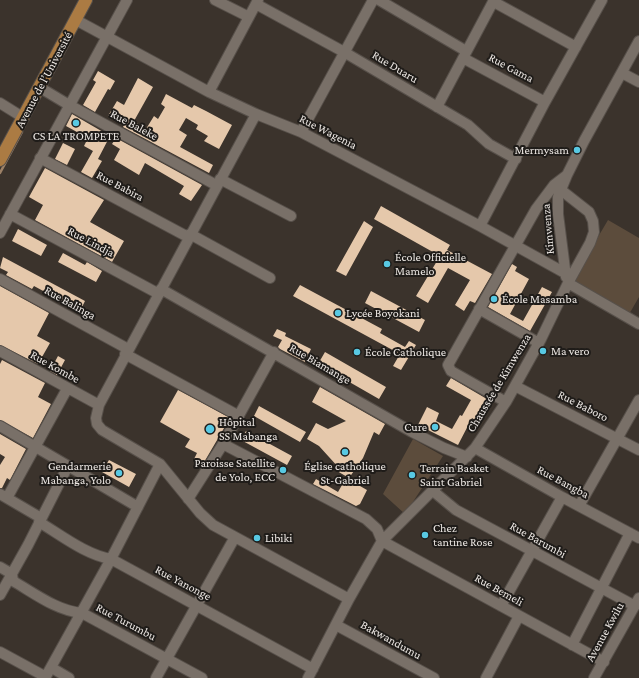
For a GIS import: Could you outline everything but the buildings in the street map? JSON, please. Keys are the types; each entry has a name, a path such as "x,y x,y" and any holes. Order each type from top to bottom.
{"main road":[{"name":"Avenue de l’Université","path":"0,160 24,118 86,0"}],"street":[{"path":"0,233 106,36 127,0"},
{"path":"215,0 249,17"},
{"path":"301,132 373,0"},
{"name":"Rue Gama","path":"379,0 545,102"},
{"path":"480,226 545,102 602,0"},
{"path":"437,107 494,1 576,47"},
{"path":"209,92 257,2"},
{"name":"Rue Duaru","path":"257,2 468,125 489,144 516,159"},
{"name":"Rue Wagenia","path":"76,20 209,92 256,114 301,132 480,226 567,278 639,324"},
{"path":"506,402 449,368 450,360 546,194 554,184 567,175 639,41"},
{"path":"622,73 639,82"},
{"name":"Rue Baleke","path":"39,87 69,105 218,182 291,216"},
{"path":"0,103 24,118"},
{"path":"256,114 99,405 96,418 97,424 102,430 160,464 206,519 235,537 349,599"},
{"name":"Rue Babira","path":"40,158 270,278"},
{"name":"Kimwenza","path":"567,175 558,197 558,214 567,278"},
{"name":"Chaussée de Kimwenza","path":"310,674 349,599 382,541 475,448 506,402 539,343 567,278 590,243 594,232 593,221 589,212 561,190"},
{"name":"Rue Lindja","path":"10,214 160,292"},
{"name":"Rue Balinga","path":"0,279 239,416"},
{"name":"Rue Biamange","path":"160,292 274,352 412,432 444,448 467,457"},
{"path":"479,309 539,343"},
{"name":"Rue Kombe","path":"0,352 99,405"},
{"path":"188,499 223,444 274,352"},
{"name":"Rue Baboro","path":"515,386 639,450"},
{"path":"3,496 34,447 67,388"},
{"path":"579,506 616,438 639,400"},
{"path":"0,426 138,507"},
{"path":"223,444 366,519 377,529 382,541"},
{"name":"Rue Bangba","path":"475,448 562,497 634,535"},
{"path":"48,675 111,559 160,464"},
{"path":"0,595 68,466"},
{"name":"Rue Barumbi","path":"433,491 456,510 636,609"},
{"name":"Rue Yanonge","path":"3,496 89,552 101,558 111,559 198,606 310,674"},
{"path":"501,606 516,576 532,551 562,497"},
{"path":"572,645 601,589 634,535"},
{"path":"156,678 166,658 198,606 235,537"},
{"name":"Rue Bemeli","path":"382,541 604,662"},
{"name":"Rue Turumbu","path":"0,567 12,574 13,581 61,608 72,612 82,613 202,678"},
{"name":"Avenue Kwilu","path":"595,678 636,609"},
{"path":"486,678 519,616"},
{"name":"Bakwandumu","path":"336,625 431,677"},
{"path":"0,652 48,675 69,678"}],"shaded area":[{"path":"608,220 639,238 639,297 628,316 571,283"},
{"name":"Terrain Basket Saint Gabriel","path":"413,439 443,456 405,514 383,494"}],"waterway":[{"path":"0,173 22,132"}],"place":[{"name":"CS LA TROMPETE","path":"76,123"},
{"name":"Mermysam","path":"577,150"},
{"name":"École Officielle Mamelo","path":"387,264"},
{"name":"École Masamba","path":"494,299"},
{"name":"Lycée Boyokani","path":"338,313"},
{"name":"Ma vero","path":"543,351"},
{"name":"École Catholique","path":"357,352"},
{"name":"Cure","path":"435,427"},
{"name":"Hôpital SS Mabanga","path":"210,429"},
{"name":"Église catholique St-Gabriel","path":"345,452"},
{"name":"Paroisse Satellite de Yolo, ECC","path":"283,470"},
{"name":"Gendarmerie Mabanga, Yolo","path":"119,473"},
{"name":"Terrain Basket Saint Gabriel","path":"412,475"},
{"name":"Chez tantine Rose","path":"425,535"},
{"name":"Libiki","path":"257,538"}]}
